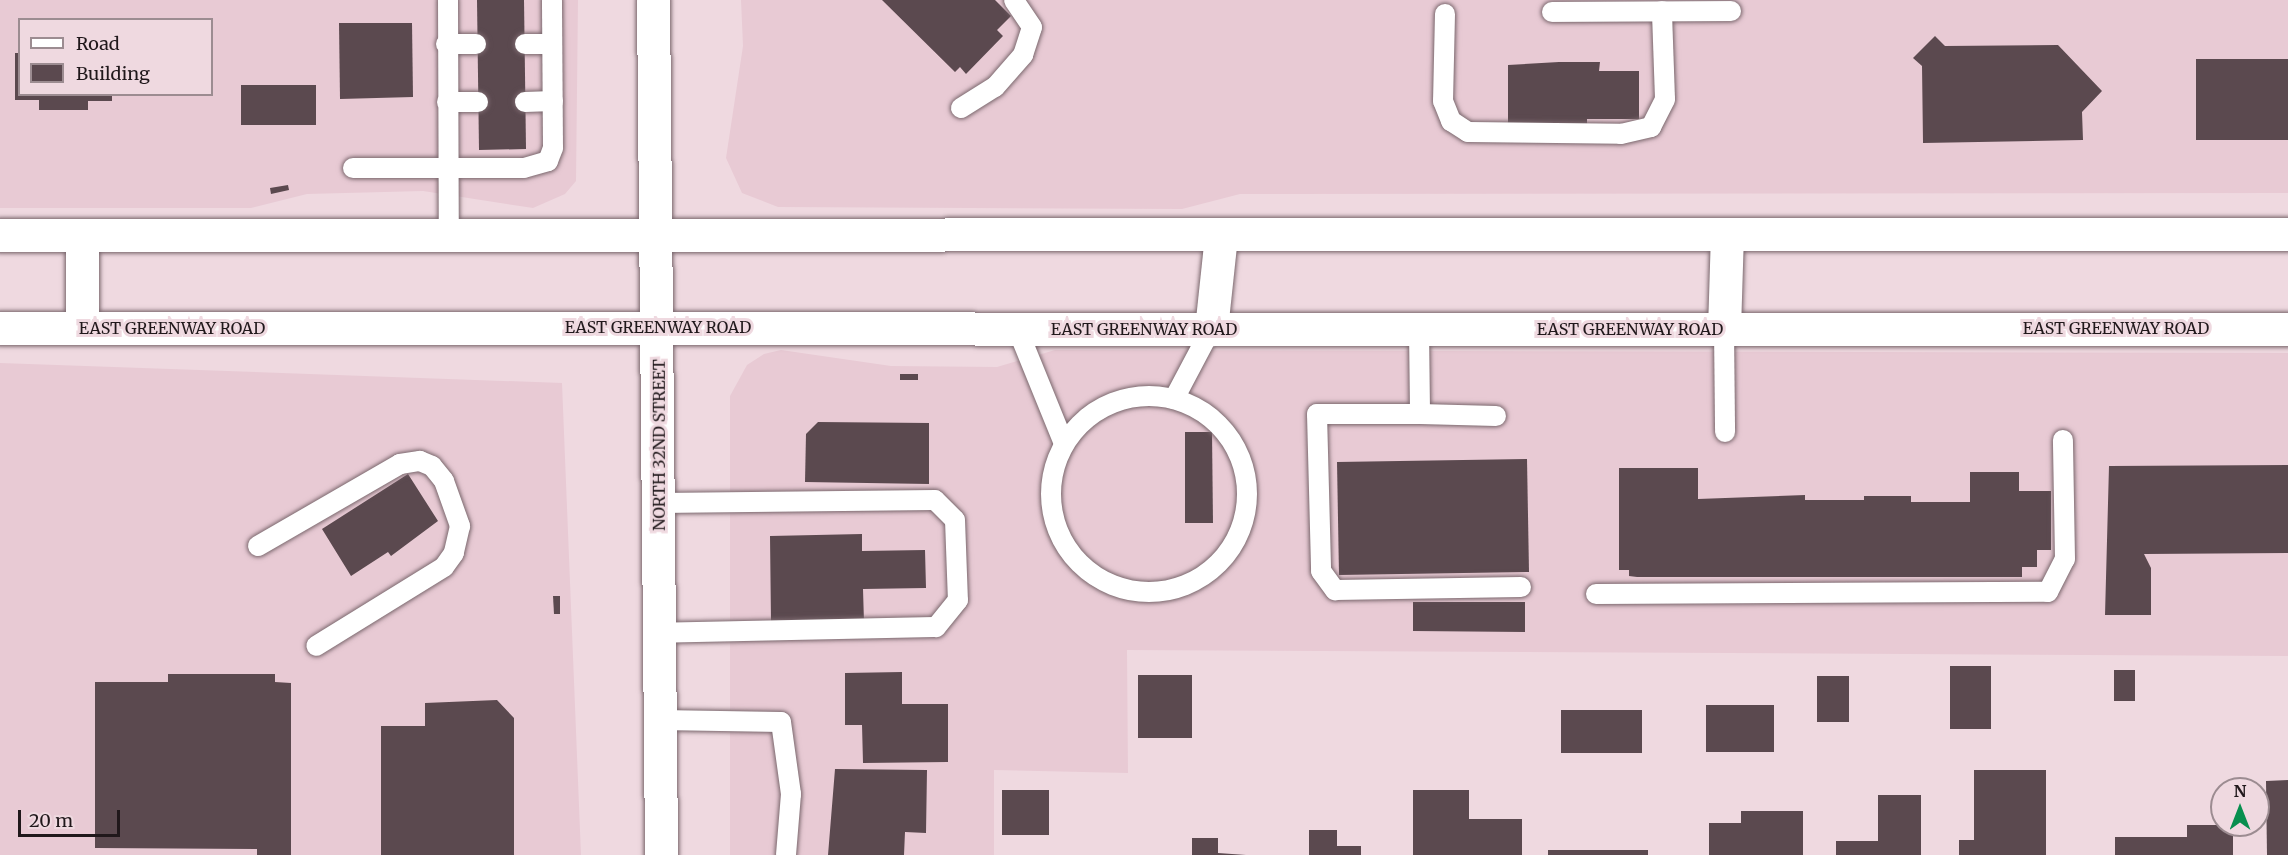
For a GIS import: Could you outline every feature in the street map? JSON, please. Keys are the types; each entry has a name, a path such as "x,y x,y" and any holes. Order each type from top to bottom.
{"main road":[{"name":"NORTH 32ND STREET","path":"654,0 661,855"},
{"path":"0,235 2288,234"},
{"path":"82,235 82,328"},
{"path":"1211,329 1221,236"},
{"path":"1724,329 1727,236"},
{"name":"EAST GREENWAY ROAD","path":"0,328 2288,329"}],"lane":[{"path":"448,0 446,44 449,235"},
{"path":"353,168 524,168 548,161 553,148 552,0"},
{"path":"961,108 995,87 1023,56 1032,27 1014,0"},
{"path":"1444,14 1443,101 1451,121 1468,132 1621,134 1651,127 1665,99 1662,11"},
{"path":"1552,12 1731,11"},
{"path":"446,44 476,44"},
{"path":"525,44 552,44"},
{"path":"525,102 553,101"},
{"path":"447,102 478,102"},
{"path":"1017,328 1064,444"},
{"path":"1174,399 1211,329"},
{"path":"1419,329 1420,414"},
{"path":"1724,329 1725,432"},
{"path":"1142,396 1174,399 1216,417 1228,429 1242,460 1245,491 1244,523 1230,551 1207,574 1176,589 1143,592 1111,585 1082,567 1062,540 1051,508 1052,476 1064,444 1084,419 1111,403 1142,396"},
{"path":"1496,416 1317,414 1321,571 1335,590 1521,587"},
{"path":"1596,594 2048,592 2065,559 2063,440"},
{"path":"258,546 400,464 420,461 432,466 444,481 459,526 454,552 444,567 316,646"},
{"path":"659,503 935,500 955,520 958,600 936,627 659,633"},
{"path":"660,720 781,722 791,794 786,855"}],"shaded area":[{"path":"0,0 578,0 576,181 565,194 533,208 423,191 307,194 251,208 0,208"},
{"path":"741,0 2288,0 2288,193 1240,194 1182,209 778,207 742,193 726,158 743,46"},
{"path":"781,350 891,366 997,367 1055,350 2288,353 2288,656 1127,650 1128,773 994,770 994,855 730,855 730,396 747,365 764,354"},
{"path":"0,363 562,383 581,855 0,855"}],"building":[{"path":"477,0 524,0 526,149 479,150"},
{"path":"882,0 995,0 1011,16 997,30 1003,36 966,74 960,67 955,72"},
{"path":"339,23 412,23 413,97 340,99"},
{"path":"1935,36 1945,46 2058,45 2102,91 2082,112 2083,140 1923,143 1922,66 1913,58"},
{"path":"15,53 18,53 18,96 112,96 112,101 88,101 88,110 39,110 39,100 15,100"},
{"path":"2196,59 2288,59 2288,140 2196,140"},
{"path":"1600,62 1599,71 1639,71 1639,119 1587,119 1587,125 1508,124 1508,65"},
{"path":"241,85 316,85 316,125 241,125"},
{"path":"288,185 289,190 271,194 270,188"},
{"path":"900,374 918,374 918,380 900,380"},
{"path":"818,422 929,423 929,484 805,482 806,434"},
{"path":"1185,432 1212,432 1213,523 1185,523"},
{"path":"1527,459 1529,572 1339,575 1337,462"},
{"path":"2288,465 2288,553 2144,554 2151,568 2151,615 2105,615 2109,466"},
{"path":"1619,468 1698,468 1698,499 1805,495 1805,500 1864,500 1864,496 1911,496 1911,502 1970,502 1970,472 2019,472 2019,491 2051,491 2051,550 2037,550 2037,567 2022,567 2022,577 1629,576 1629,570 1619,570"},
{"path":"408,474 438,521 391,556 388,552 351,576 322,529"},
{"path":"862,534 862,551 925,550 926,588 863,589 864,622 771,623 770,536"},
{"path":"553,596 560,596 560,614 554,614"},
{"path":"1413,602 1525,602 1525,632 1413,631"},
{"path":"1950,666 1991,666 1991,729 1950,729"},
{"path":"2114,670 2135,670 2135,701 2114,701"},
{"path":"902,672 902,704 948,704 948,762 863,763 862,725 845,725 845,673"},
{"path":"168,674 275,674 275,682 291,683 291,855 257,855 257,849 95,848 95,682 168,682"},
{"path":"1138,675 1192,675 1192,738 1138,738"},
{"path":"1817,676 1849,676 1849,722 1817,722"},
{"path":"497,700 514,718 514,855 381,855 381,726 425,726 425,703"},
{"path":"1706,705 1774,705 1774,752 1706,752"},
{"path":"1561,710 1642,710 1642,753 1561,753"},
{"path":"835,769 927,770 926,833 905,832 904,855 828,855"},
{"path":"1974,770 2046,770 2046,855 1959,855 1959,840 1974,840"},
{"path":"2288,780 2288,855 2267,855 2267,837 2270,837 2270,781"},
{"path":"1002,790 1049,790 1049,835 1002,835"},
{"path":"1413,790 1469,790 1469,819 1522,819 1522,855 1413,855"},
{"path":"1878,795 1921,795 1921,855 1836,855 1836,841 1878,841"},
{"path":"1741,811 1803,811 1803,855 1709,855 1709,823 1741,823"},
{"path":"2187,825 2210,825 2210,837 2233,837 2233,855 2115,855 2115,837 2187,837"},
{"path":"1309,830 1337,830 1337,846 1361,846 1361,855 1309,855"},
{"path":"1192,838 1218,838 1218,853 1246,855 1192,855"},
{"path":"1548,850 1648,850 1648,855 1548,855"}]}
